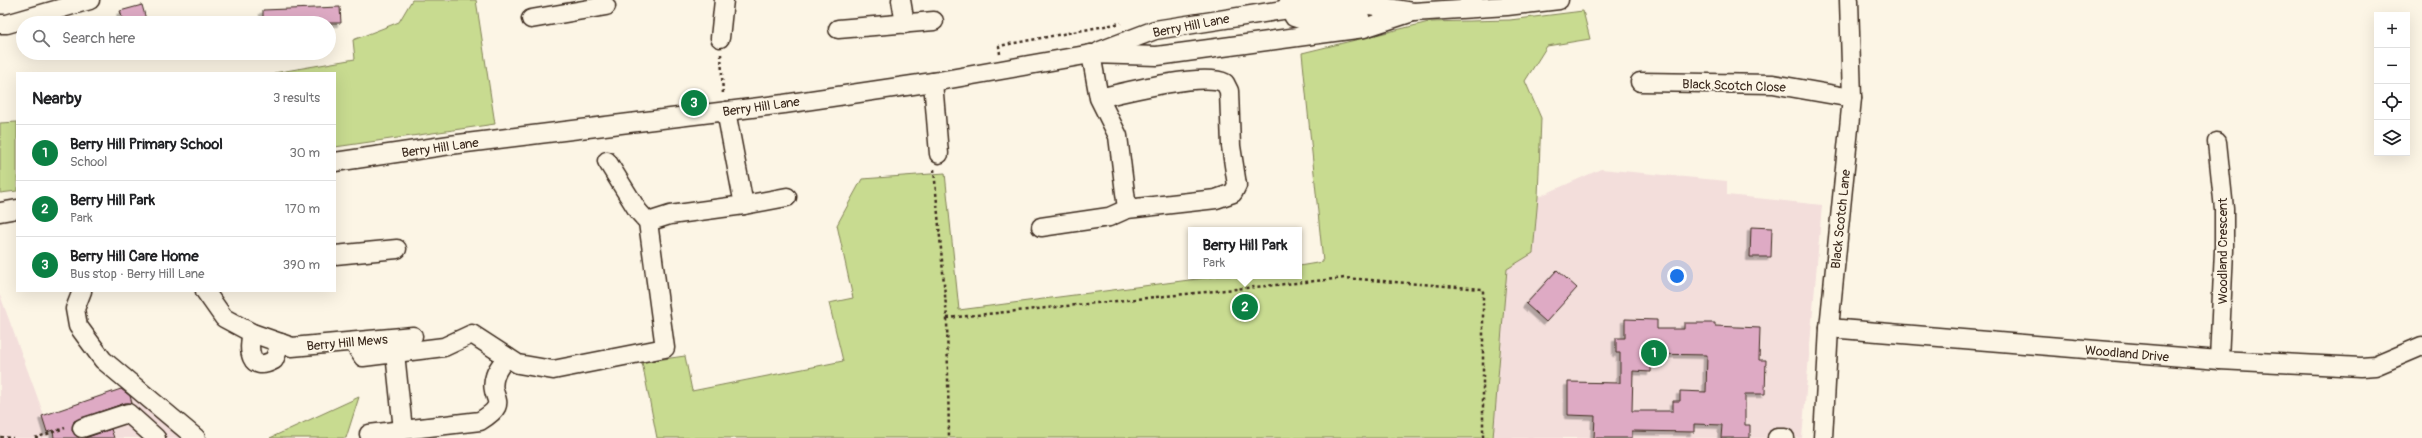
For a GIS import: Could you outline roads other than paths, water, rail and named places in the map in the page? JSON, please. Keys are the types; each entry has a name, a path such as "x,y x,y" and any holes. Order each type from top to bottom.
{"street":[{"path":"720,38 724,0"},
{"path":"901,0 905,24"},
{"path":"1311,16 1413,12 1507,3 1559,0"},
{"name":"Black Scotch Lane","path":"1823,438 1829,328 1852,98 1849,0"},
{"path":"33,16 81,1"},
{"name":"Berry Hill Lane","path":"336,162 726,111 933,82 1091,54 1155,30 1288,4 1311,16"},
{"path":"531,19 568,6 606,6"},
{"name":"Berry Hill Lane","path":"1091,54 1157,56 1311,16"},
{"path":"0,24 7,24 16,21"},
{"path":"838,29 934,21"},
{"path":"1091,54 1099,98 1118,136 1127,209"},
{"path":"1041,226 1109,217 1127,209 1216,199 1233,193 1237,185 1231,146 1229,91 1225,83 1209,78 1124,92 1099,98"},
{"path":"933,82 937,157"},
{"name":"Black Scotch Close","path":"1640,82 1773,84 1852,98"},
{"path":"726,111 744,205"},
{"name":"Woodland Crescent","path":"2217,142 2224,209 2224,250 2219,360"},
{"path":"353,342 363,357 444,347 472,334 518,364 553,370 665,348 648,222 638,211 607,161"},
{"path":"648,222 670,215 744,205 787,197"},
{"path":"0,212 16,209"},
{"path":"336,255 397,249"},
{"path":"82,292 75,309 78,326 103,360 196,438"},
{"name":"Berry Hill Mews","path":"206,292 224,318 252,333 292,347 413,336"},
{"name":"Woodland Drive","path":"1829,328 2219,360 2361,367 2375,366 2422,346"},
{"path":"252,333 249,350 253,359 257,362 264,364 274,360 281,343"},
{"path":"395,353 403,430"},
{"path":"370,434 480,421 494,412 498,402 494,388 495,375 507,357"},
{"path":"132,416 149,398"},
{"path":"82,428 128,413 156,438"},
{"path":"1777,438 1785,438"}],"place":[{"name":"Berry Hill Care Home","path":"694,103"},
{"name":"Berry Hill Park","path":"1245,307"},
{"name":"Berry Hill Primary School","path":"1654,353"}]}
